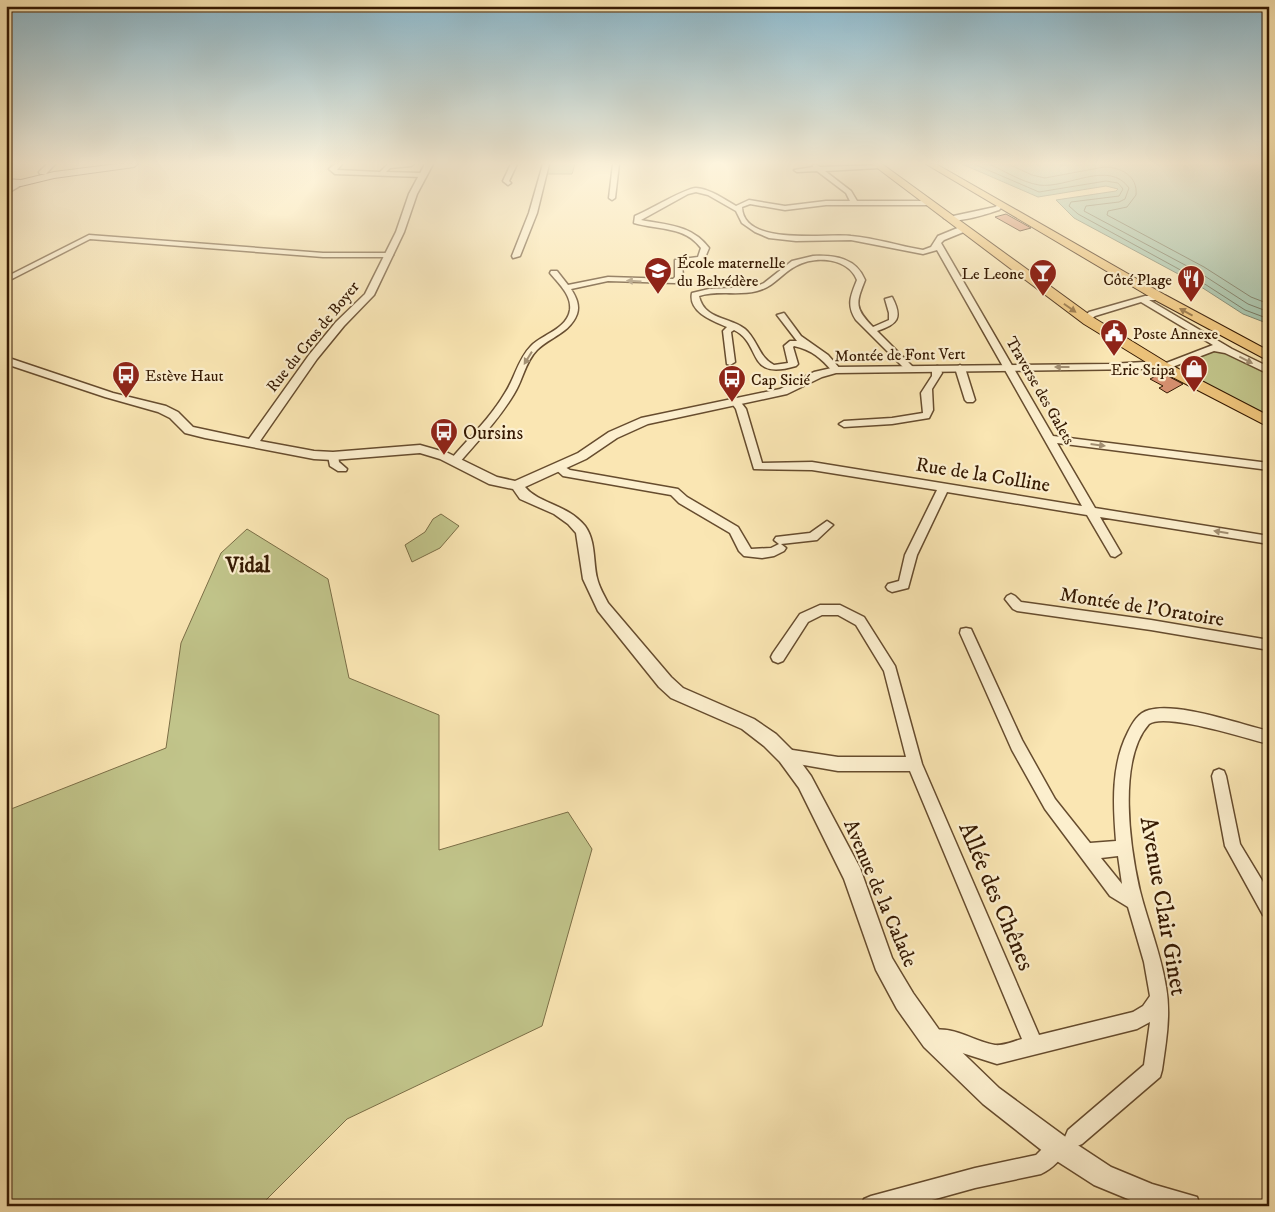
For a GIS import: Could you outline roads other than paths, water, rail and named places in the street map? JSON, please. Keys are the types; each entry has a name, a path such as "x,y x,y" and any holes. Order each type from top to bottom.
{"main road":[{"path":"954,221 1086,319 1161,365 1269,422"},
{"path":"1025,221 1269,357"}],"street":[{"name":"Rue du Cros de Boyer","path":"252,444 313,357 340,324 369,295 403,221"},
{"path":"516,256 530,221"},
{"path":"566,288 608,279 676,281 679,277 678,262 701,258 705,248 689,232 637,221"},
{"path":"743,221 756,231 772,238 849,238 923,252 934,249 941,238 963,229"},
{"path":"6,280 89,238 323,255 389,255"},
{"name":"Traverse des Galets","path":"938,244 1115,553"},
{"path":"807,346 793,343 788,346 793,364 772,368 760,358 746,336 733,326 701,310 696,303 695,294 758,288 800,261 823,259 846,262 856,268 861,280 852,303 853,310 910,369"},
{"path":"455,461 509,395 525,361 534,348 560,331 568,322 574,310 574,303 566,288 554,273"},
{"path":"1086,319 1092,314 1145,298 1161,298"},
{"path":"1145,298 1144,301 1149,305 1269,371"},
{"path":"871,330 885,326 894,318 896,314 889,299"},
{"path":"781,315 792,332 807,346 825,357 836,370"},
{"path":"730,362 727,331 733,326"},
{"name":"Montée de Font Vert","path":"517,486 591,451 624,430 645,421 783,392 818,374 836,370 1143,366 1161,365 1213,348 1230,351"},
{"name":"Avenue de la Calade","path":"8,362 109,395 162,409 174,415 184,426 194,432 314,455 333,456 414,449 437,453 494,481 517,486 525,496 559,511 573,521 582,532 594,594 665,682 677,694 748,724 770,740 786,756 804,782 853,875 883,963 905,1001 932,1039 991,1096 1066,1142 1103,1176 1152,1196 1188,1206"},
{"path":"960,368 970,400"},
{"path":"844,424 892,421 926,416 929,409 926,394 928,386 936,378 938,369"},
{"name":"Rue de la Colline","path":"736,402 741,409 758,467 812,466 1269,540"},
{"path":"1050,439 1269,467"},
{"path":"333,456 334,464 342,470"},
{"path":"558,467 566,474 674,492 683,500 734,530 743,548 748,553 762,554 774,552 780,544 813,537 827,525"},
{"path":"892,587 904,585 911,555 944,486"},
{"name":"Montée de l'Oratoire","path":"1011,599 1017,606 1151,625 1269,645"},
{"name":"Allée des Chênes","path":"778,657 804,618 820,610 840,610 860,621 890,670 915,764 1034,1046"},
{"path":"966,633 1017,745 1050,804 1116,890 1134,901"},
{"name":"Avenue Clair Ginet","path":"871,1206 975,1178 1041,1164 1153,1070 1160,1023 1159,999 1155,971 1134,901 1124,848 1122,786 1128,747 1141,722 1151,716 1171,716 1269,738"},
{"path":"786,756 838,764 915,764"},
{"path":"1219,776 1233,846 1269,909"},
{"path":"1085,851 1124,848"},
{"path":"932,1039 952,1041 997,1055 1137,1020 1149,1012 1159,999"}],"water":[{"path":"1079,221 1269,221 1269,324 1243,314 1195,283"}],"place":[{"name":"École maternelle du Belvédère","path":"658,295"},
{"name":"Le Leone","path":"1043,297"},
{"name":"Côté Plage","path":"1191,303"},
{"name":"Poste Annexe","path":"1114,357"},
{"name":"Eric Stipa","path":"1194,393"},
{"name":"Estève Haut","path":"126,399"},
{"name":"Cap Sicié","path":"732,403"},
{"name":"Oursins","path":"444,456"}],"district":[{"name":"Vidal","path":"248,565"}]}
